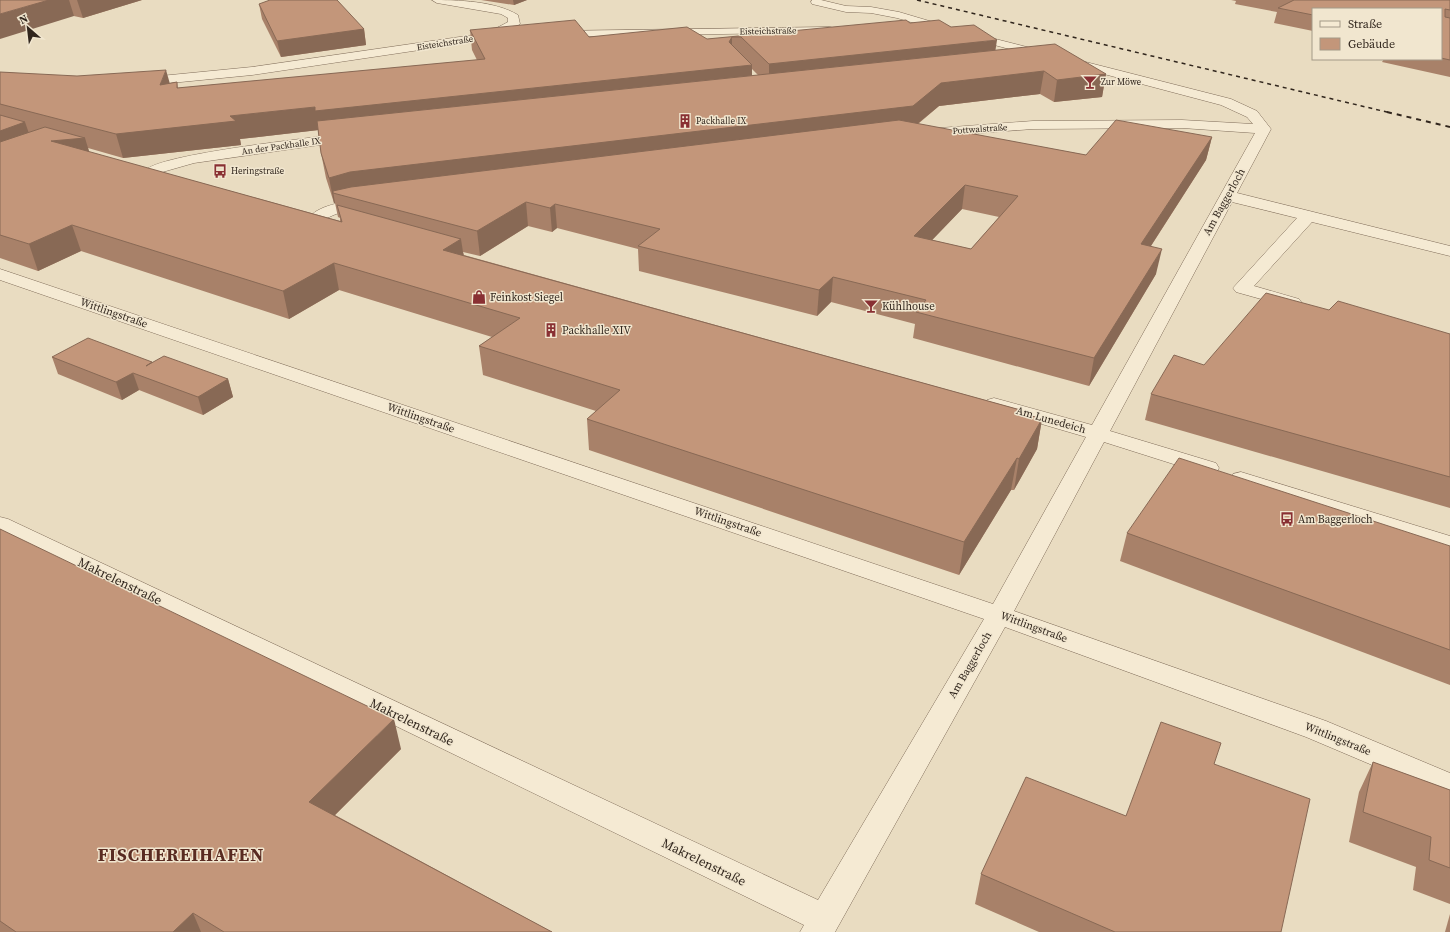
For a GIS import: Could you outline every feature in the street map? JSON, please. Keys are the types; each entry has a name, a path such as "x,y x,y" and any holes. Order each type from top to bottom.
{"street":[{"path":"437,0 504,11 514,17 514,24 492,35"},
{"path":"816,2 846,9 871,10 898,15 952,31 1226,102 1252,114 1264,129"},
{"path":"905,28 929,28 952,31"},
{"name":"Eisteichstraße","path":"548,34 842,30"},
{"name":"Eisteichstraße","path":"126,83 252,71 492,35 516,34"},
{"path":"1024,62 1056,58"},
{"name":"Pottwalstraße","path":"916,134 1033,125 1182,124 1264,129"},
{"name":"Am Baggerloch","path":"820,926 999,615 1264,129"},
{"name":"An der Packhalle IX","path":"180,179 145,169 194,159 318,140 365,135"},
{"path":"1228,196 1450,252"},
{"path":"341,223 311,215 378,201"},
{"path":"1308,216 1242,288 1309,308"},
{"name":"Wittlingstraße","path":"2,277 999,615 1316,729 1450,786"},
{"name":"Am Lunedeich","path":"979,400 1099,434 1450,544"},
{"name":"Makrelenstraße","path":"0,524 820,926"}],"building":[{"path":"0,0 49,0 0,14"},
{"path":"270,0 337,0 364,29 277,41 259,4"},
{"path":"1294,0 1450,0 1450,10 1445,9 1445,17 1450,18 1450,60 1442,58 1442,8 1312,8 1312,15 1278,8"},
{"path":"575,20 589,37 687,27 707,39 906,20 910,23 939,20 951,27 974,25 997,40 769,64 741,37 732,37 729,42 752,65 315,111 315,107 230,116 236,121 116,134 0,104 0,72 77,76 166,70 160,85 177,82 177,88 485,59 470,30"},
{"path":"1055,44 1106,74 1057,80 1044,71 941,83 913,106 350,172 329,178 321,153 317,121"},
{"path":"0,115 25,122 0,131"},
{"path":"899,120 1086,155 1116,120 1212,137 1141,244 1162,249 1094,358 916,312 926,300 833,277 819,290 638,246 660,229 555,204 550,208 526,202 477,231 333,193 333,191 351,187","holes":["965,185 1018,196 971,249 914,236"]},
{"path":"45,127 85,138 51,141 342,222 337,205 461,239 443,250 1024,411 1022,413 1042,419 1019,459 1017,458 964,542 587,419 620,390 479,346 520,318 334,263 283,291 72,225 29,244 0,235 0,142"},
{"path":"1266,293 1329,310 1338,301 1450,334 1450,477 1151,394 1174,355 1204,365"},
{"path":"88,338 152,362 146,366 164,356 228,379 198,397 133,373 116,382 52,357"},
{"path":"1179,458 1450,546 1450,650 1127,533"},
{"path":"0,529 394,719 309,802 552,932 224,932 193,913 173,932 16,932 0,921"},
{"path":"1161,722 1221,743 1214,764 1310,799 1281,932 1115,932 981,874 1026,777 1126,816"},
{"path":"1373,762 1450,790 1450,868 1429,860 1431,837 1363,812"}],"railway":[{"path":"917,0 1391,113"},
{"path":"1387,112 1450,127"}],"place":[{"name":"Zur Möwe","path":"1090,82"},
{"name":"Packhalle IX","path":"685,121"},
{"name":"Heringstraße","path":"220,171"},
{"name":"Feinkost Siegel","path":"479,297"},
{"name":"Kühlhouse","path":"871,306"},
{"name":"Packhalle XIV","path":"551,330"},
{"name":"Am Baggerloch","path":"1287,519"}],"district":[{"name":"FISCHEREIHAFEN","path":"181,854"}]}
